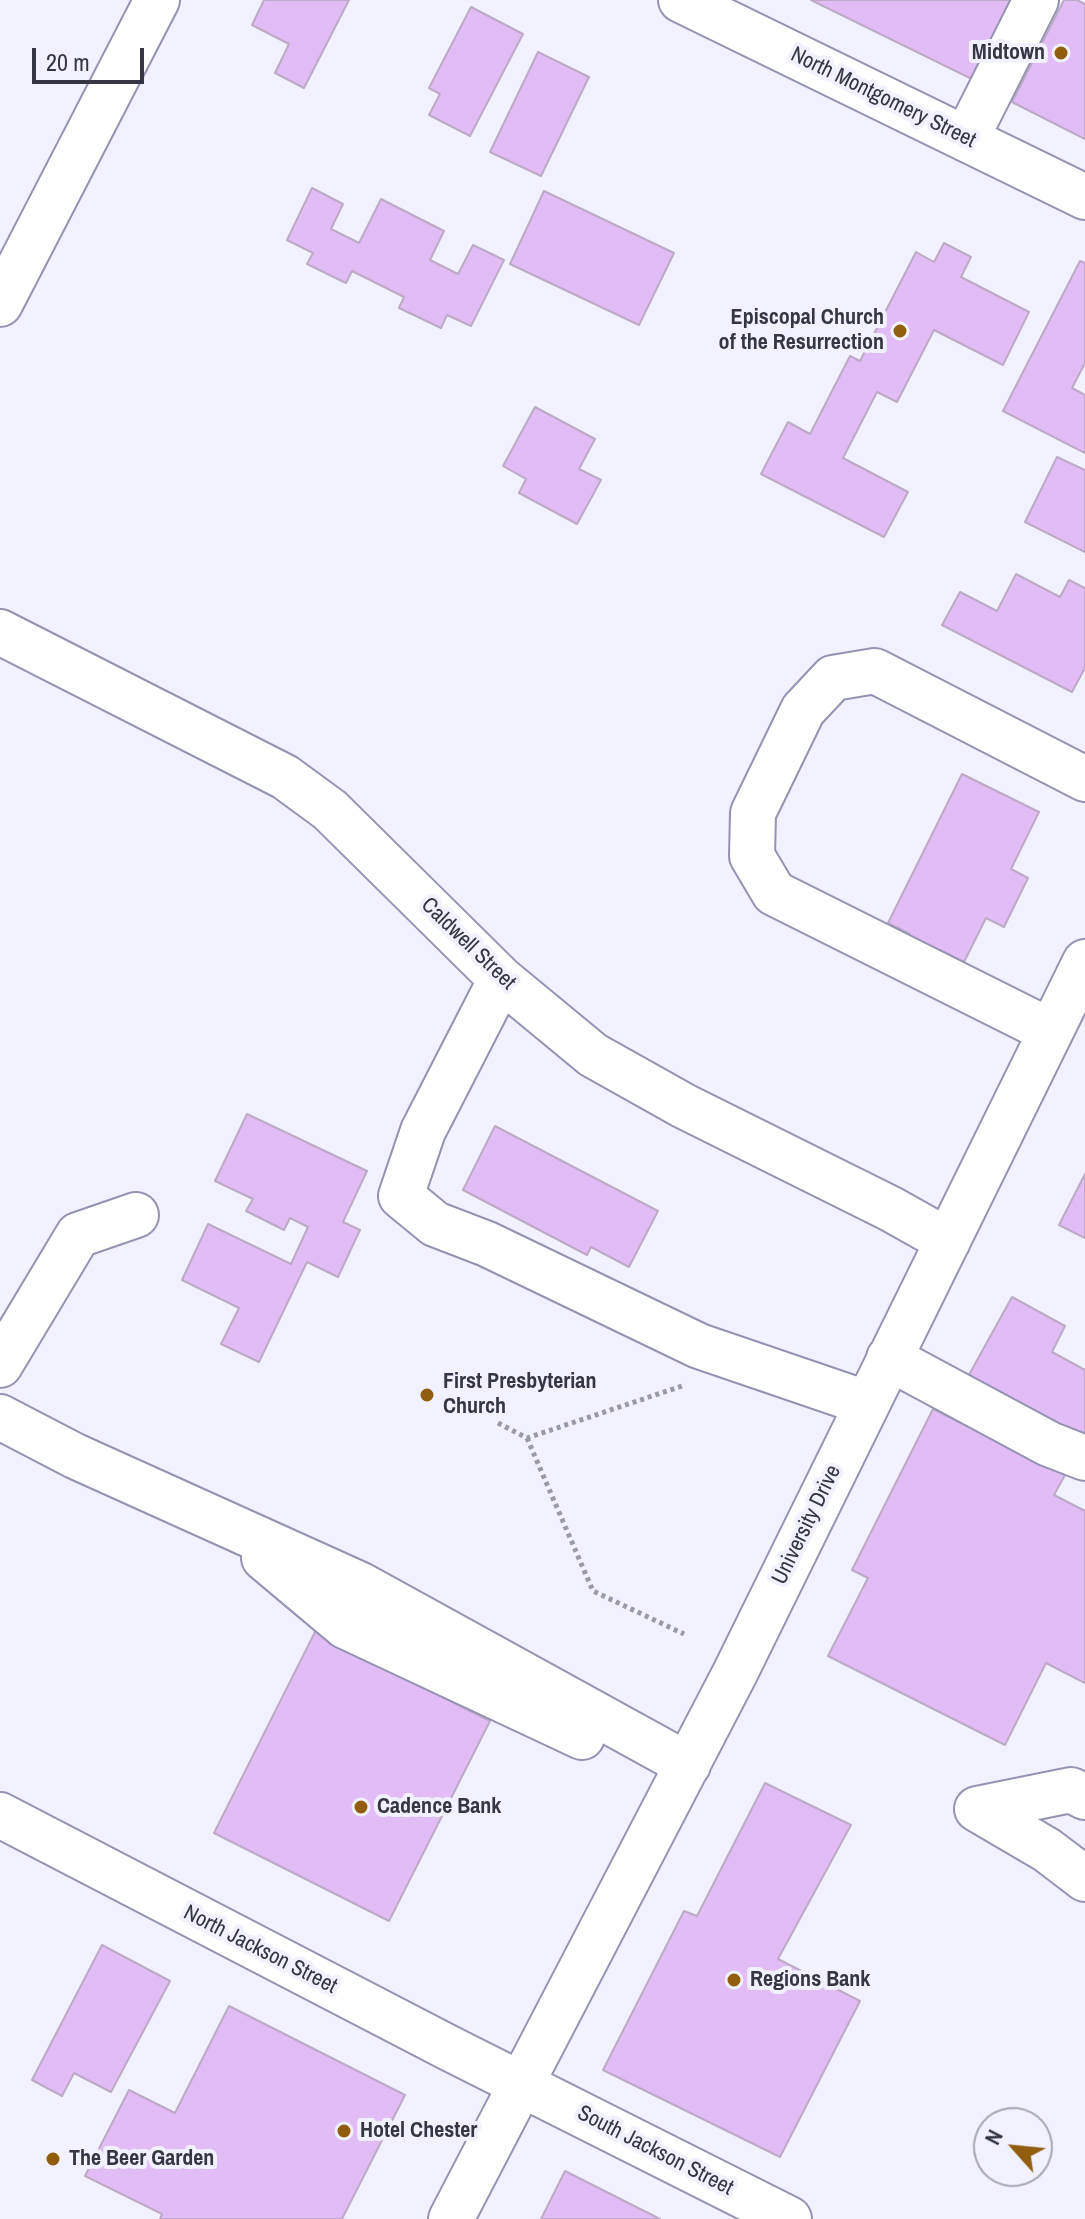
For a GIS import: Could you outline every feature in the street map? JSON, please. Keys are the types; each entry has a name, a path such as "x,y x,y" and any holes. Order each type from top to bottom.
{"street":[{"path":"0,304 157,0"},
{"name":"North Montgomery Street","path":"681,0 1085,197"},
{"path":"966,139 1036,0"},
{"name":"Caldwell Street","path":"0,632 285,777 330,810 501,979 593,1055 684,1106 891,1209 948,1241"},
{"path":"1050,1031 774,893 752,856 753,813 803,710 833,678 875,671 1085,779"},
{"name":"University Drive","path":"451,2219 688,1765 1085,962"},
{"path":"501,979 423,1131 401,1196 435,1224 487,1244 699,1346 866,1403"},
{"path":"0,1365 78,1235 136,1215"},
{"path":"889,1358 1049,1444 1085,1458"},
{"path":"0,1417 75,1456 361,1585 688,1765"},
{"path":"1085,1797 1071,1790 977,1809 1047,1850 1085,1879"},
{"name":"North Jackson Street","path":"0,1815 521,2083"},
{"name":"South Jackson Street","path":"521,2083 780,2217"}],"path":[{"path":"527,1438 698,1382"},
{"path":"498,1423 527,1438 593,1591 684,1634"}],"building":[{"path":"264,0 349,0 304,88 275,73 289,44 252,25"},
{"path":"811,0 1024,0 982,84"},
{"name":"Midtown","path":"1064,0 1077,0 1085,4 1085,139 1012,102"},
{"path":"471,7 523,34 470,136 429,115 440,94 429,88"},
{"path":"538,52 589,77 541,176 490,152"},
{"path":"312,188 343,204 331,229 359,243 381,199 444,231 430,260 458,274 473,245 504,260 471,326 447,315 441,328 399,308 404,297 352,271 346,283 307,264 313,253 287,240"},
{"path":"544,191 674,253 639,325 510,264"},
{"path":"944,243 971,257 961,277 1029,312 1003,365 934,330 897,402 877,392 843,458 908,492 884,537 761,474 788,422 810,434 850,356 860,361 916,252 934,262"},
{"path":"1080,261 1085,263 1085,363 1072,388 1085,395 1085,453 1003,411"},
{"path":"535,407 595,439 579,469 601,480 577,524 519,493 526,479 503,466"},
{"path":"1057,457 1085,470 1085,552 1025,522"},
{"path":"1016,574 1060,597 1069,580 1085,588 1085,668 1072,692 942,625 960,592 997,611"},
{"path":"962,774 1039,812 1011,869 1028,878 1004,927 986,918 964,962 940,950 923,984 892,969 910,934 888,923"},
{"path":"247,1114 367,1171 343,1222 360,1230 338,1277 307,1262 259,1362 221,1344 239,1308 182,1280 208,1224 291,1264 308,1227 290,1218 284,1230 246,1211 253,1199 215,1181"},
{"path":"495,1126 658,1211 629,1267 591,1247 587,1255 463,1190"},
{"path":"1085,1174 1085,1238 1059,1225"},
{"path":"1012,1297 1065,1326 1052,1352 1085,1370 1085,1447 965,1382"},
{"path":"933,1409 1065,1475 1054,1495 1085,1511 1085,1683 1046,1663 1005,1745 828,1656 868,1578 852,1570"},
{"path":"321,1620 369,1660 490,1721 389,1921 214,1833"},
{"name":"Regions Bank","path":"765,1783 851,1825 778,1959 860,2001 780,2157 603,2070 684,1911 697,1916"},
{"path":"102,1945 170,1981 111,2092 74,2073 62,2096 32,2080"},
{"path":"229,2006 405,2095 342,2219 160,2219 162,2214 85,2176 129,2090 175,2113"},
{"path":"565,2171 660,2219 541,2219"}],"place":[{"name":"Midtown","path":"1061,53"},
{"name":"Episcopal Church of the Resurrection","path":"900,331"},
{"name":"First Presbyterian Church","path":"427,1395"},
{"name":"Cadence Bank","path":"361,1807"},
{"name":"Regions Bank","path":"734,1980"},
{"name":"Hotel Chester","path":"344,2131"},
{"name":"The Beer Garden","path":"53,2159"}]}
